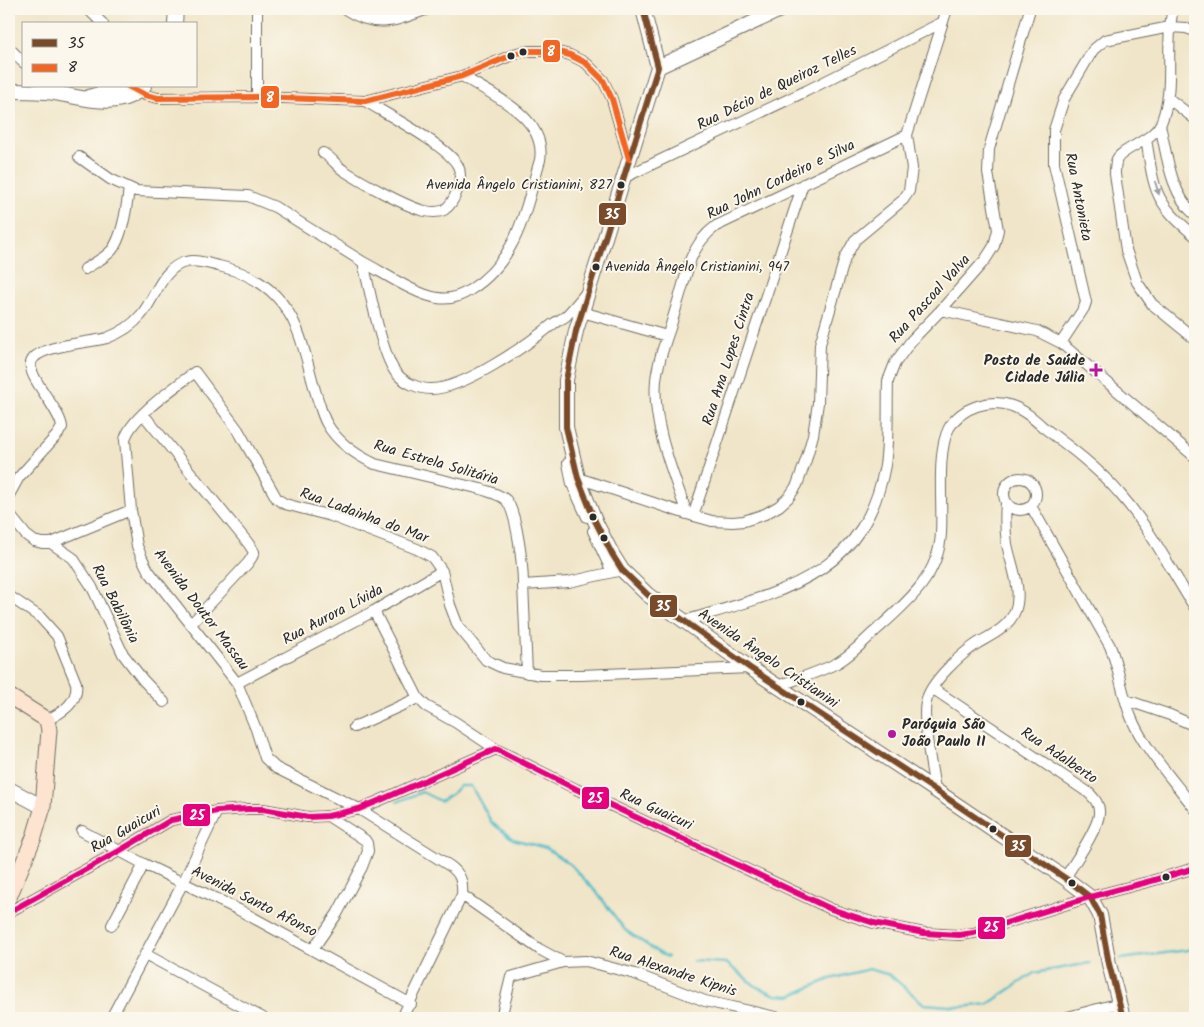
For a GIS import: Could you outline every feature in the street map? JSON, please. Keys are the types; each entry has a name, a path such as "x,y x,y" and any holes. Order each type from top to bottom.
{"main road":[{"path":"9,696 47,720 49,742 43,807 34,837 9,897"},
{"path":"9,884 19,871"}],"street":[{"path":"88,9 101,22"},
{"path":"175,22 176,9"},
{"path":"257,9 257,97"},
{"path":"345,9 369,21 384,22 400,19 428,9"},
{"path":"643,9 658,67 777,10"},
{"path":"578,478 712,521 744,521 765,514 779,506 789,497 797,485 813,435 818,404 822,337 845,258 855,240 903,200 909,191 912,168 907,135 947,9"},
{"name":"Rua Pascoal Valva","path":"684,621 760,598 806,579 828,564 851,543 869,517 884,466 888,439 888,381 890,372 911,341 986,260 997,238 998,224 988,173 989,149 1030,9"},
{"path":"1173,9 1170,27 1168,98 1160,125 1146,140 1120,156 1116,165 1119,202 1131,270 1144,294 1152,304 1195,339"},
{"name":"Rua Décio de Queiroz Telles","path":"623,178 806,91 943,22"},
{"name":"Rua Antonieta","path":"1062,343 1086,302 1054,164 1054,138 1058,115 1064,99 1081,68 1098,45 1114,37 1170,27 1186,28 1195,31"},
{"path":"9,48 22,61"},
{"path":"9,91 52,90 83,98 134,88 158,98 257,97 365,101 462,76 516,53 554,51 570,55 586,63 603,80 612,98 629,159"},
{"name":"Avenida Ângelo Cristianini","path":"658,67 582,312 571,350 566,380 566,427 578,478 595,521 612,554 617,571 750,668 935,790 1090,896"},
{"path":"79,157 110,179 143,192 248,196 275,207 363,262 421,293 431,297 448,299 466,293 484,282 501,263 512,245 542,151 539,137 531,123 520,113 462,76"},
{"path":"1168,98 1195,119"},
{"path":"323,153 345,171 423,211 434,212 443,210 450,203 456,193 460,177 458,166 452,157 440,147 365,101"},
{"path":"1160,125 1174,184 1185,205 1195,215"},
{"name":"Rua John Cordeiro e Silva","path":"690,515 666,451 659,423 656,380 667,336 692,258 702,238 716,226 907,135"},
{"path":"1146,140 1160,198 1181,224 1195,236"},
{"name":"Rua Ana Lopes Cintra","path":"690,515 803,184"},
{"path":"85,269 105,256 116,243 126,209 129,188"},
{"name":"Rua Estrela Solitária","path":"9,496 19,477 58,434 62,427 58,415 32,372 31,362 34,358 38,353 86,343 122,331 142,314 170,271 178,264 193,261 244,273 275,295 295,323 325,422 359,456 375,464 481,489 497,495 506,501 513,512 523,568 524,585"},
{"path":"363,262 387,358 397,374 408,383 421,388 441,388 455,385 473,376 510,354 566,316 590,288"},
{"path":"941,310 1037,331 1062,343 1103,376 1195,457"},
{"path":"566,316 582,312 667,336"},
{"path":"527,673 524,585 569,582 617,571 572,484 560,416 561,370 571,326 566,316"},
{"name":"Avenida Doutor Massau","path":"195,372 143,414 128,430 125,440 131,510 137,546 145,564 237,683 256,729 264,758 276,768 359,809 413,841 458,871 462,881 462,895"},
{"name":"Rua Ladainha do Mar","path":"195,372 238,430 277,499 285,504 322,513 417,549 432,557 442,572 455,619 470,642 492,664 527,673 541,674 609,674 750,668"},
{"path":"778,686 836,664 849,655 913,595 925,581 935,563 941,535 942,474 946,438 954,422 965,412 981,404 1001,403 1021,410 1053,434 1108,481 1120,493 1137,516 1195,608"},
{"path":"143,414 254,552 252,557 192,623"},
{"path":"935,790 925,711 927,698 932,688 958,658 997,632 1013,617 1018,597 1007,543 1006,502 1004,496 1005,487 1012,480 1021,477 1030,480 1035,488 1036,498 1031,506 1020,510 1006,502"},
{"path":"1031,506 1110,646 1118,667 1131,717 1143,740 1195,809"},
{"path":"50,543 131,510"},
{"name":"Rua Babilônia","path":"9,514 26,536 34,541 50,543 73,558 92,587 123,654 143,680 164,702"},
{"name":"Rua Aurora Lívida","path":"237,683 374,611 442,572"},
{"path":"9,596 40,617 57,636 76,683 77,690 70,704 47,720"},
{"path":"374,611 418,698 426,706 455,722 496,749"},
{"name":"Rua Adalberto","path":"932,688 1089,793 1096,800 1099,808 1098,821 1065,878"},
{"path":"354,727 418,698"},
{"path":"1126,700 1195,726"},
{"name":"Rua Guaicuri","path":"9,912 171,820 217,811 263,809 300,816 328,816 359,809 496,749 567,785 831,909 874,923 924,933 960,935 974,933 1090,896 1195,868"},
{"path":"9,789 43,807"},
{"path":"111,1018 183,883 217,811"},
{"path":"313,950 351,890 368,852 365,840 328,816"},
{"name":"Avenida Santo Afonso","path":"82,831 144,864 239,910 410,1004"},
{"path":"112,924 144,864"},
{"path":"402,1018 462,895 539,949 564,962"},
{"path":"1090,896 1100,915 1109,964 1123,1018"},
{"path":"146,954 263,1018"},
{"name":"Rua Alexandre Kipnis","path":"501,1018 511,977 564,962 586,961 634,974 705,1002 766,1017 780,1018"},
{"path":"1064,1018 1120,1003"}],"waterway":[{"path":"397,802 422,792 440,801 452,794 459,786 471,786 492,823 513,839 546,848 571,865 598,894 625,930 668,957"},
{"path":"1121,959 1195,949"},
{"path":"693,961 726,963 757,987 776,995 790,996 830,979 869,969 890,975 924,1004 962,1007 988,1004 1034,973 1090,963"}],"transit line":[{"name":"35","path":"643,9 658,67 576,331 566,380 566,427 578,478 595,521 622,570 648,595 750,668 935,790 1090,897 1100,915 1109,964 1123,1018"},
{"name":"8","path":"132,88 145,95 158,98 257,97 365,101 462,76 517,53 554,51 570,55 586,63 603,80 612,99 629,159"},
{"name":"25","path":"9,912 171,820 217,811 248,809 263,809 308,817 328,816 359,809 496,749 576,789 831,909 874,923 924,933 959,935 974,933 1090,897 1195,868"}],"place":[{"name":"Avenida Ângelo Cristianini, 827","path":"621,185"},
{"name":"Avenida Ângelo Cristianini, 947","path":"596,267"},
{"name":"Posto de Saúde Cidade Júlia","path":"1096,370"},
{"name":"Paróquia São João Paulo II","path":"892,734"}]}
